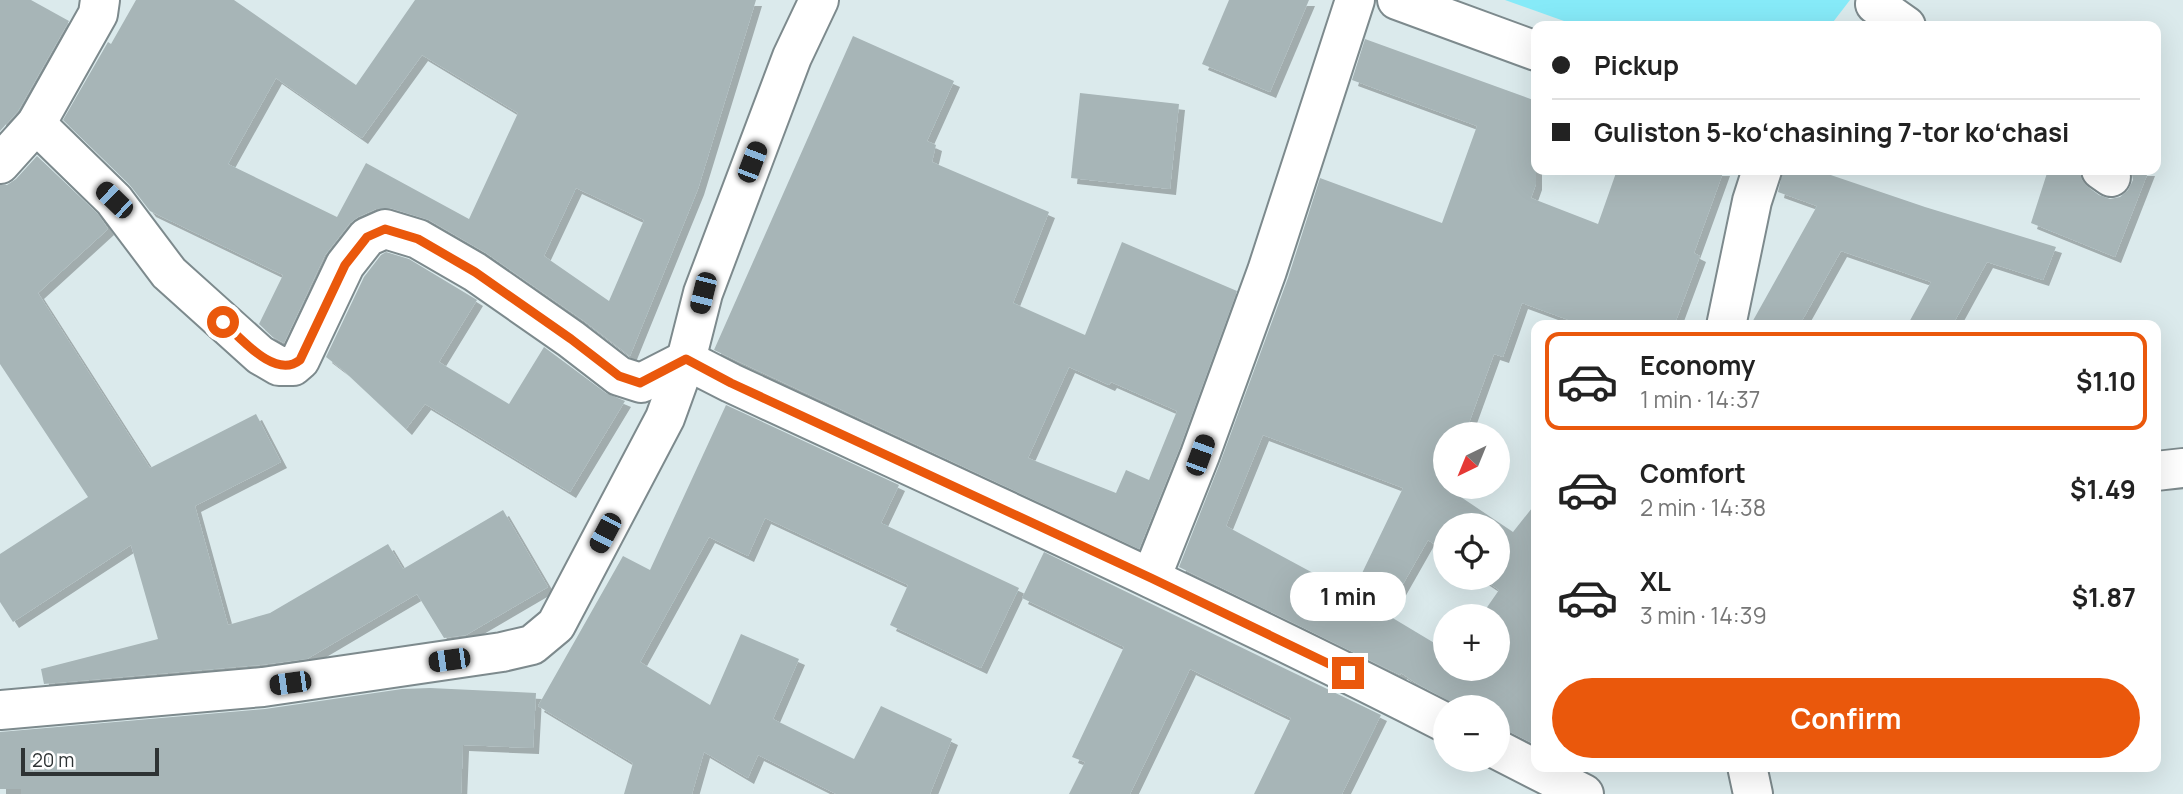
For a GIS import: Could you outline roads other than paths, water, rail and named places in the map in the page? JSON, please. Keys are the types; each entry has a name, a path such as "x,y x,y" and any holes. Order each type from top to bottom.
{"street":[{"path":"0,164 36,124 98,14 100,0"},
{"path":"0,710 263,687 502,652 532,645 556,625 665,418 686,359 703,293 792,57 819,0"},
{"path":"1151,578 1200,455 1267,271 1355,0"},
{"path":"1397,0 1531,49"},
{"path":"1870,10 1895,21"},
{"path":"36,124 114,200 169,273 260,355 279,366 293,366 300,360 345,265 367,237 385,229 418,239 475,272 619,376 640,383 686,359"},
{"path":"1727,320 1752,201 1760,175"},
{"path":"686,359 731,383 1151,578 1433,716"},
{"path":"2161,470 2183,468"},
{"path":"1510,756 1531,767"},
{"path":"1541,772 1584,794"},
{"path":"1748,772 1753,794"}]}
